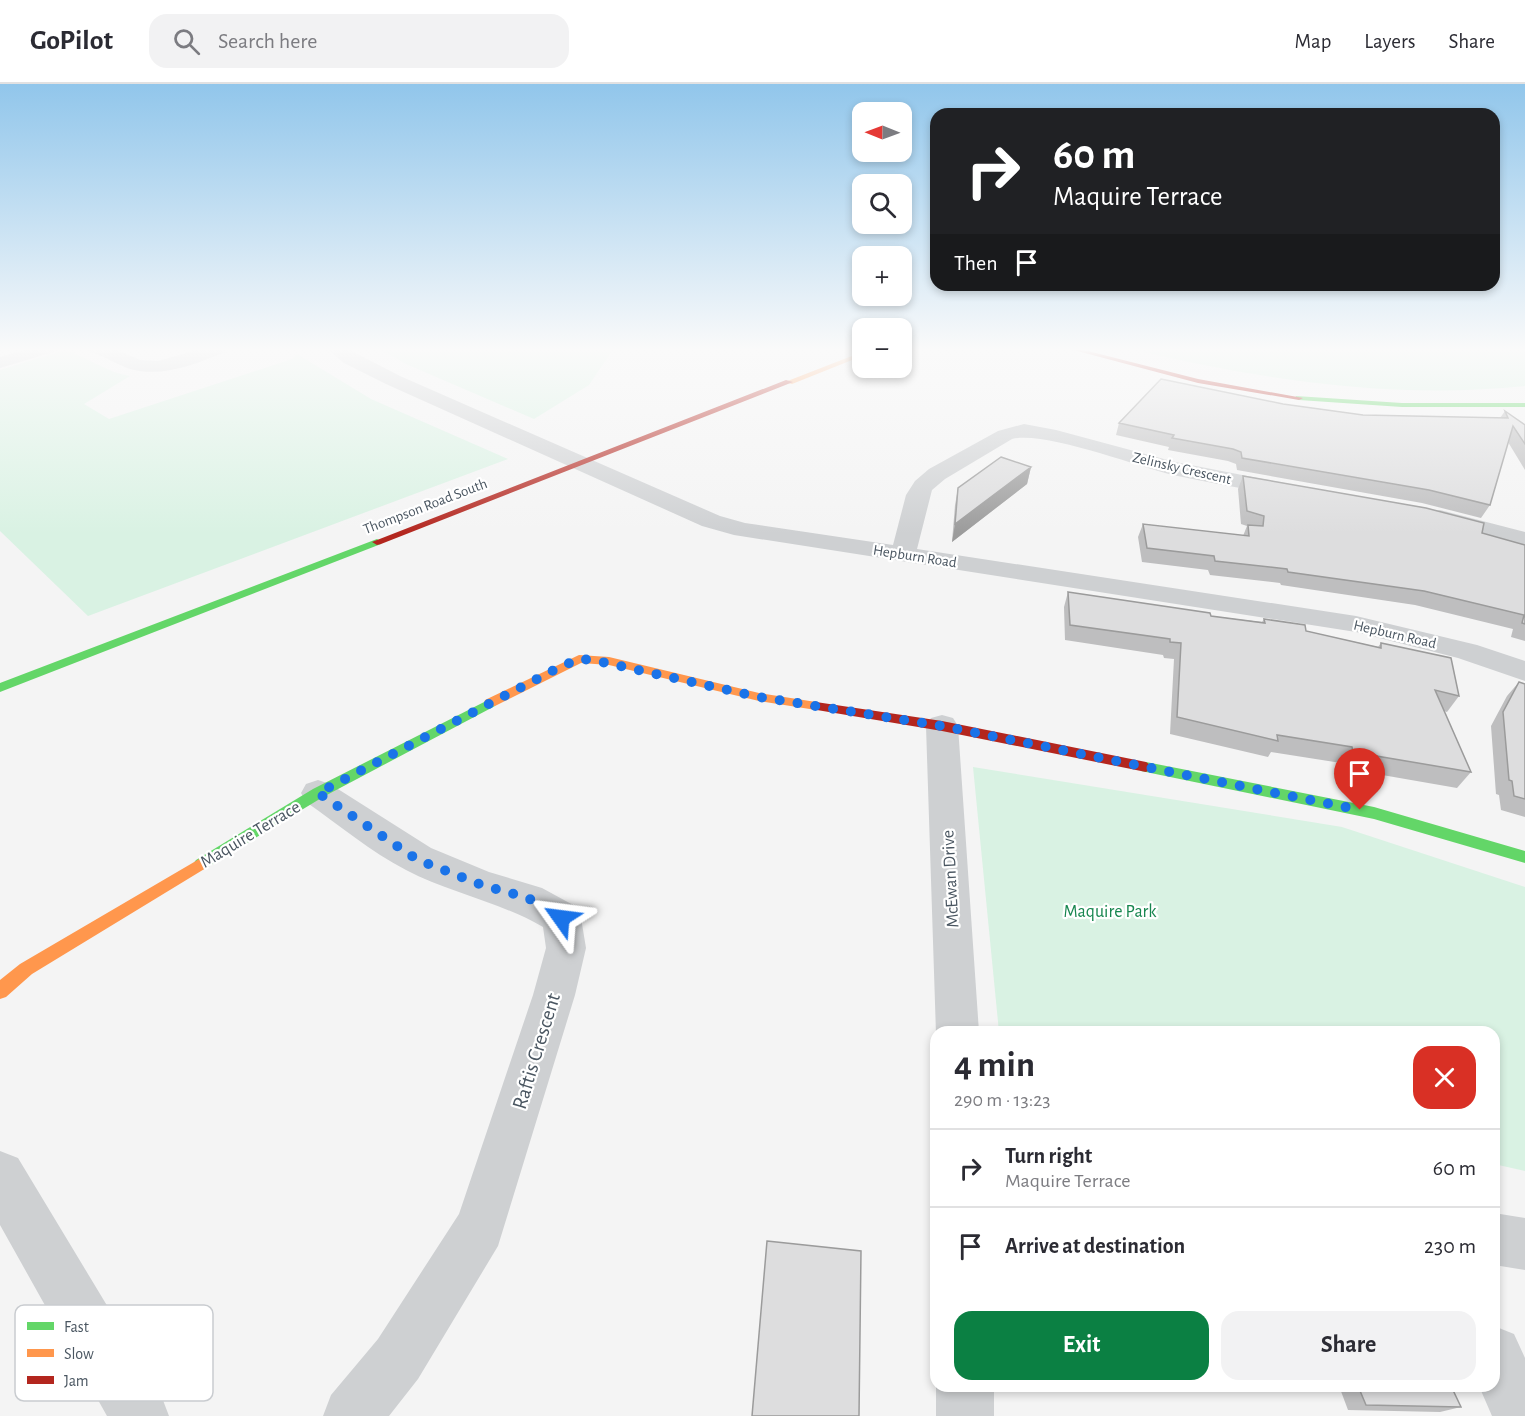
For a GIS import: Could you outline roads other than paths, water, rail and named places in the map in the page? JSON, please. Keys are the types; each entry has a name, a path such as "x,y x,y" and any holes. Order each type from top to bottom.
{"street":[{"name":"Hepburn Road","path":"461,410 711,521 743,530 1356,624 1467,651 1525,672"},
{"name":"Thompson Road South","path":"0,688 719,410"},
{"name":"Zelinsky Crescent","path":"903,555 918,495 923,486 937,474 1005,435 1024,430 1049,434 1173,468 1312,495"},
{"path":"1421,512 1525,540"},
{"name":"Maquire Terrace","path":"0,991 27,969 318,793 549,672 579,659 609,661 759,697 942,726 1374,813 1525,857"},
{"name":"McEwan Drive","path":"942,726 957,1026"},
{"name":"Raftis Crescent","path":"318,793 418,860 482,885 528,898 561,918 566,948 554,995 480,1228 398,1359 352,1416"},
{"path":"0,1176 75,1305"},
{"path":"1500,1240 1525,1244"},
{"path":"1500,1368 1521,1416"},
{"path":"964,1392 965,1416"},
{"path":"131,1401 140,1416"}],"park label":[{"name":"Maquire Park","path":"1110,911"}]}
